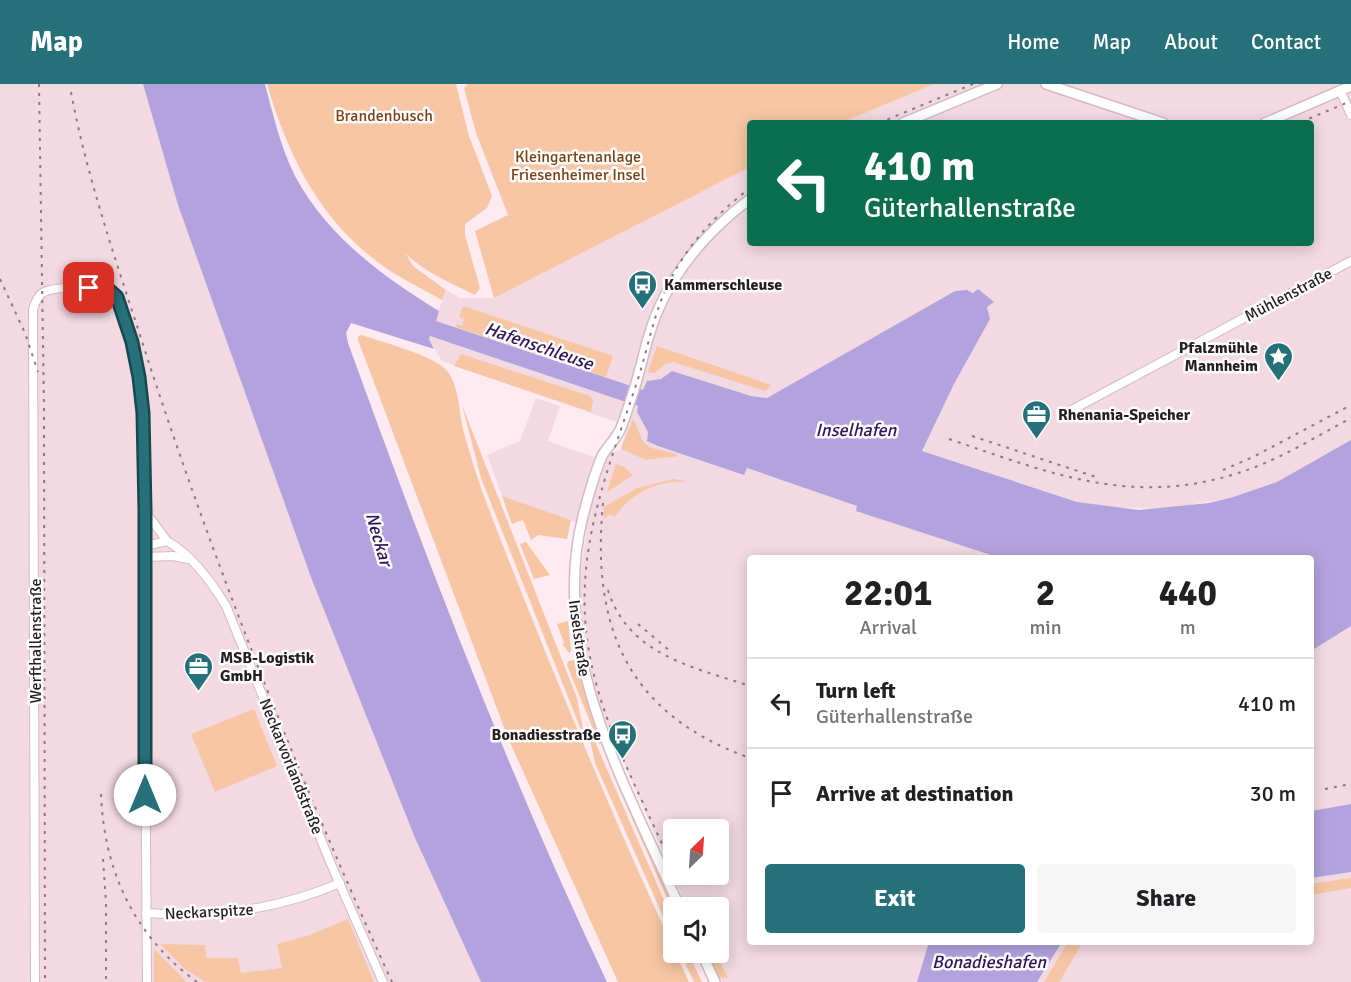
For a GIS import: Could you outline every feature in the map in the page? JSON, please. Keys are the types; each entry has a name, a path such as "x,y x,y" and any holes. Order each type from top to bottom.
{"street":[{"path":"910,120 997,84"},
{"path":"1046,84 1154,120"},
{"path":"1272,120 1351,86"},
{"path":"1340,90 1351,115"},
{"name":"Inselstraße","path":"675,897 609,745 585,678 576,627 573,588 580,528 601,459 619,432 624,418 655,316 678,273 708,237 747,202"},
{"name":"Mühlenstraße","path":"1066,413 1351,261"},
{"name":"Werfthallenstraße","path":"35,982 33,309 36,301 50,289 105,289 117,297 132,342 139,377 143,413 145,510"},
{"path":"145,510 147,982"},
{"name":"Neckarvorlandstraße","path":"145,510 167,541 180,549 201,570 216,590 236,627 340,883 383,982"},
{"path":"144,546 167,541"},
{"path":"145,557 173,556 188,559"},
{"name":"Neckarspitze","path":"146,913 190,915 244,912 287,903 340,883"},
{"path":"706,963 715,982"}],"shaded area":[{"path":"0,84 143,84 178,205 312,580 415,838 481,982 0,982"},
{"path":"934,84 1351,84 1351,440 1277,482 1233,497 1167,509 1106,507 1077,502 922,451 954,384 990,319 987,307 993,302 973,293 955,291 767,398 751,396 672,371 661,379 647,381 644,391 435,321 446,290 460,298 494,298 747,169 747,246 1314,246 1314,120 848,120"},
{"path":"430,336 639,406 637,412 649,432 647,440 744,474 746,468 858,506 857,511 991,555 747,555 747,945 928,945 917,982 722,982 713,963 729,963 729,897 683,897 677,885 729,885 729,819 663,819 663,852 595,692 581,619 580,583 587,526 502,496 487,455 520,441 536,398 560,406 548,441 593,457 620,450 628,426 442,361 429,339"},
{"path":"1351,626 1351,804 1314,810 1314,649"},
{"path":"1351,872 1351,982 1037,982 1060,945 1314,945 1314,878"}],"green space":[{"name":"Brandenbusch","path":"267,84 456,84 469,136 492,196 487,208 465,224 465,235 480,288 475,295 430,272 406,254 413,266 446,290 442,300 383,266 341,229 324,208 296,161 275,111"},
{"name":"Kleingartenanlage Friesenheimer Insel","path":"468,84 934,84 848,120 747,120 747,169 494,298 475,231 508,215 476,133 464,88"},
{"path":"463,306 613,356 606,377 456,327 457,324 462,326 464,319 459,317"},
{"path":"362,335 432,360 452,378 457,392 463,429 484,497 610,807 663,926 663,963 680,963 689,982 618,982 508,738 358,336"},
{"path":"657,346 771,385 765,391 673,362 666,364 655,373 648,372"},
{"path":"461,354 590,396 593,400 591,412 454,366"},
{"path":"462,405 577,698 585,740 481,478"},
{"path":"633,419 646,445 679,456 646,460 621,449"},
{"path":"616,464 624,467 633,475 607,492"},
{"path":"673,479 692,482 669,483 648,489 630,500 615,517 609,514 604,519 604,507 637,488"},
{"path":"502,496 571,520 567,539 538,535 531,540 523,520 512,524"},
{"path":"526,542 550,575 534,579 520,544"},
{"path":"568,621 571,651 569,653 562,644 564,643 557,624"},
{"path":"574,660 602,743 599,744 567,665 568,661"},
{"path":"254,709 277,766 215,792 191,734"},
{"path":"586,721 663,898 663,916 595,763"},
{"path":"615,774 663,880 663,885 670,897 666,897 613,775"},
{"path":"1351,878 1351,888 1314,894 1314,884"},
{"path":"348,919 374,982 206,982 185,969 160,944 205,945 206,958 238,958 241,973 282,968 277,944 310,935"},
{"path":"1066,945 1081,945 1059,982 1044,982"},
{"path":"154,949 187,982 154,982"},
{"path":"685,963 693,963 702,982 694,982"},
{"path":"712,963 720,963 728,978 719,978"}],"water":[{"path":"143,84 265,84 286,154 295,176 308,197 339,236 358,253 397,284 439,311 436,321 643,390 647,381 661,379 672,371 751,396 767,398 955,291 967,290 973,293 978,289 994,302 987,307 990,319 954,384 922,451 1077,502 1139,510 1209,503 1233,497 1277,482 1351,440 1351,626 1314,649 1314,555 991,555 856,511 857,506 747,468 744,475 658,446 647,441 648,432 637,412 638,406 430,336 429,339 434,349 351,323 346,333 348,343 438,585 502,745 607,982 481,982 415,838 312,580 178,205"},
{"path":"1351,804 1351,872 1314,878 1314,810"},
{"name":"Bonadieshafen","path":"928,945 1060,945 1037,982 917,982"}],"railway":[{"path":"39,84 44,408 45,982"},
{"path":"886,120 973,84"},
{"path":"71,92 86,159 105,226 201,516 260,673 324,829 392,982"},
{"path":"1306,120 1351,101"},
{"path":"663,846 610,727 592,668 585,604 590,539 606,476 665,291 690,247 724,210 747,191"},
{"path":"0,279 25,333 38,372"},
{"path":"1223,470 1253,457 1351,405"},
{"path":"949,439 1064,476 1138,487 1176,486 1216,479 1258,466 1351,418"},
{"path":"972,436 1096,477"},
{"path":"603,503 601,548 604,589 612,627 626,660 646,691 673,717 708,739 747,757"},
{"path":"608,590 618,612 631,630 647,644 685,664 747,685"},
{"path":"638,624 670,651"},
{"path":"1325,789 1351,784"},
{"path":"101,794 108,849 126,900 156,944 197,982"},
{"path":"103,859 106,903 106,982"}],"place":[{"name":"Kammerschleuse","path":"643,310"},
{"name":"Pfalzmühle Mannheim","path":"1279,382"},
{"name":"Rhenania-Speicher","path":"1037,440"},
{"name":"MSB-Logistik GmbH","path":"199,692"},
{"name":"Bonadiesstraße","path":"622,760"}],"route":[{"path":"89,288 109,290 117,297 132,342 143,413 145,795"}],"water label":[{"name":"Hafenschleuse","path":"539,346"},
{"name":"Inselhafen","path":"856,430"},
{"name":"Neckar","path":"379,539"}]}
